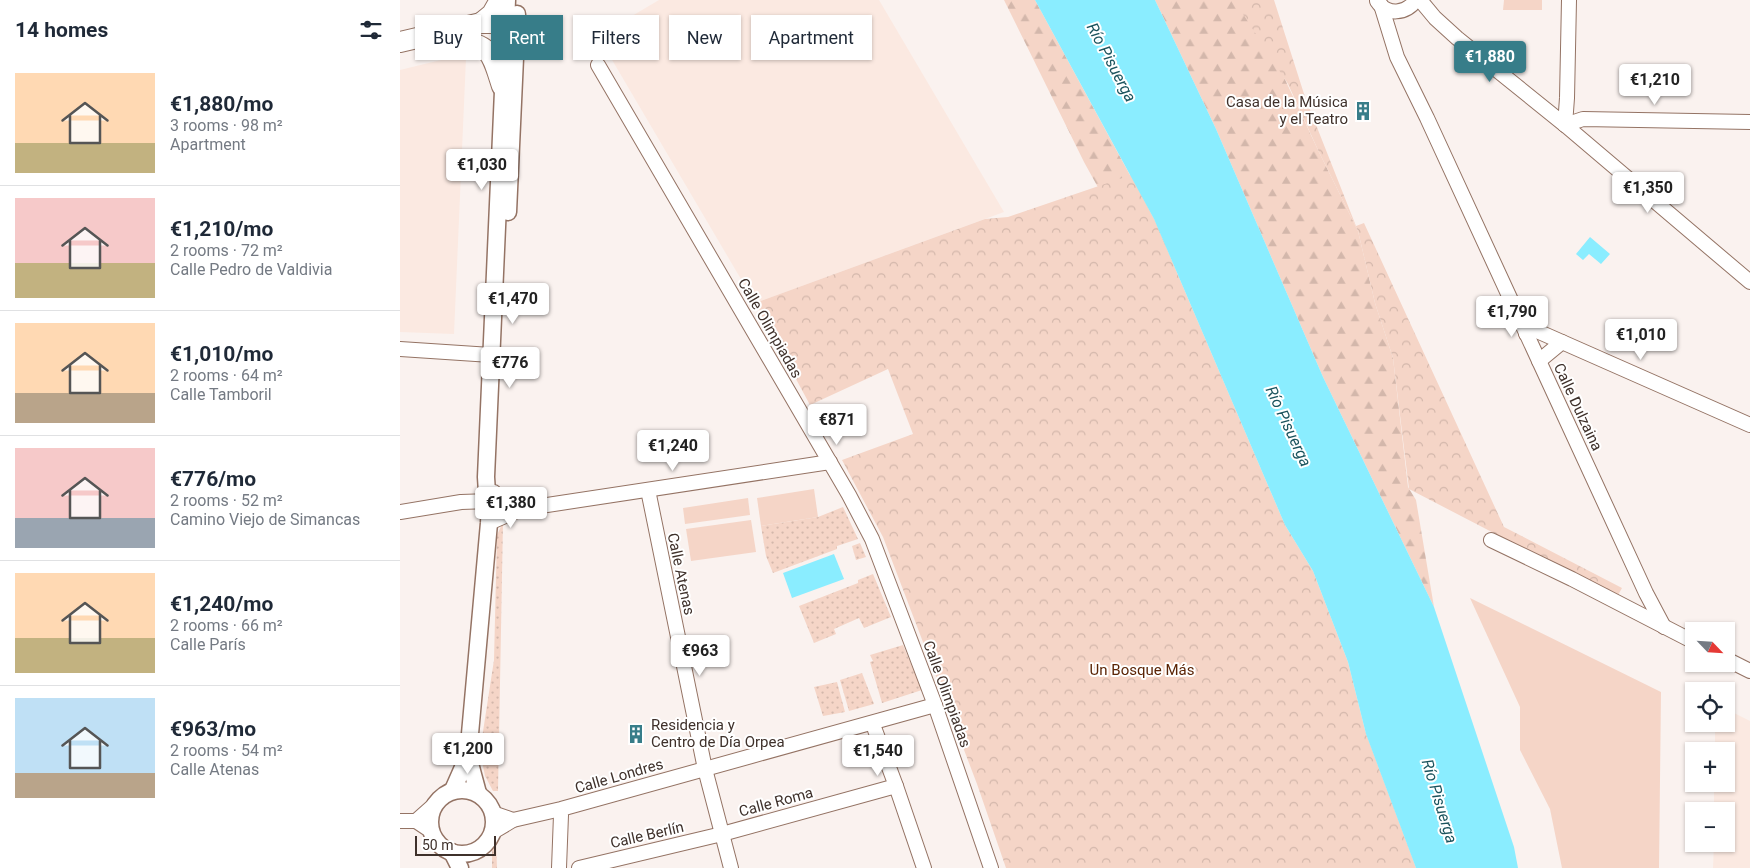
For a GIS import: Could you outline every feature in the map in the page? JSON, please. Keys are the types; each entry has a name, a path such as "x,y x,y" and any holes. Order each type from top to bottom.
{"highway":[{"path":"481,23 492,14 500,0"},
{"path":"481,23 491,23"},
{"path":"400,42 415,38"},
{"path":"481,46 493,56 502,86"},
{"path":"400,50 415,47"}],"main road":[{"path":"506,15 507,0"},
{"path":"511,15 513,0"},
{"path":"453,790 468,756 498,436 518,0"},
{"path":"492,496 487,493 486,478 503,60"},
{"path":"508,205 504,180 509,60"},
{"path":"498,436 493,427 495,366 491,355 496,345 499,296 505,282"},
{"path":"468,756 478,793 488,803 493,813 493,832 481,848 475,851 468,854 452,852 439,844 431,831 430,815 434,805 441,797 453,790 478,793"},
{"path":"472,868 475,851"},
{"path":"452,852 460,868"}],"street":[{"path":"1564,125 1567,98 1569,0"},
{"path":"1379,3 1391,11 1412,5 1435,18 1750,282"},
{"name":"Calle Dulzaina","path":"1379,3 1396,57 1427,118 1646,594 1664,627"},
{"path":"1390,36 1412,5"},
{"name":"Calle Olimpiadas","path":"598,65 830,462 872,539 935,705 991,868"},
{"path":"1564,125 1583,119 1750,122"},
{"path":"1526,334 1538,331 1750,425"},
{"path":"1539,361 1562,342"},
{"path":"400,349 491,355"},
{"path":"489,523 521,509 830,462"},
{"name":"Calle Atenas","path":"648,490 704,769 731,868"},
{"path":"400,512 492,496 521,509"},
{"path":"1491,540 1685,638"},
{"path":"1735,664 1750,671"},
{"name":"Calle Londres","path":"493,832 513,820 561,809 935,705"},
{"path":"875,730 924,868"},
{"name":"Calle Roma","path":"722,834 896,786"},
{"path":"416,821 434,805"},
{"path":"493,813 513,820"},
{"path":"559,868 561,816"},
{"path":"400,821 416,821 431,831"},
{"name":"Calle Berlín","path":"579,868 722,834"}],"shaded area":[{"path":"659,0 879,0 1004,212 755,303 612,60 659,60 659,15 634,15"},
{"path":"441,60 466,60 454,334 400,332 400,70"},
{"path":"1735,714 1750,721 1750,868 1713,868 1714,852 1735,852 1735,802 1714,802 1714,792 1735,792 1735,742 1715,742 1715,732 1735,732"}],"green space":[{"path":"1004,0 1035,0 1157,225 1366,734 1416,868 1206,383 1084,162"},
{"path":"1155,0 1248,0 1358,231 1375,303 1393,358 1408,487 1416,500 1434,607 1323,377 1216,129"},
{"path":"1234,0 1274,0 1305,97 1356,226 1364,223 1504,527 1622,588 1617,597 1409,489 1393,358 1375,303 1358,231 1288,84"},
{"path":"1504,0 1542,0 1542,10 1503,10"},
{"name":"Un Bosque Más","path":"1131,175 1154,219 1285,525 1313,571 1348,662 1366,734 1416,868 1006,868 977,784 883,537 842,460 913,434 888,369 810,405 755,303 985,219 1008,217"},
{"path":"814,489 818,517 761,526 757,498"},
{"path":"748,498 750,515 685,524 683,508"},
{"path":"843,507 858,539 773,573 766,556 761,526 818,517"},
{"path":"751,520 756,552 691,561 686,529"},
{"path":"503,522 498,791 493,791 485,776 480,751 494,660 497,535"},
{"path":"860,543 866,557 856,560 852,546"},
{"path":"873,574 891,617 864,628 859,618 834,629 836,634 814,643 799,606 858,583 858,580"},
{"path":"1470,598 1661,692 1659,868 1562,868 1550,809 1520,750 1520,707"},
{"path":"903,645 922,690 882,703 870,662 873,661 870,655"},
{"path":"862,673 874,704 849,711 840,680"},
{"path":"837,682 845,712 823,716 814,687"},
{"path":"496,843 497,868 492,868 492,845"}],"water":[{"name":"Río Pisuerga","path":"1035,0 1155,0 1216,129 1323,377 1434,607 1514,847 1518,868 1416,868 1366,734 1348,662 1313,571 1285,525 1154,219"},
{"path":"1590,237 1610,254 1601,264 1589,254 1583,260 1576,254"},
{"path":"834,554 844,579 792,598 783,573"}],"place":[{"name":"Casa de la Música y el Teatro","path":"1363,111"},
{"name":"Residencia y Centro de Día Orpea","path":"636,734"}]}
